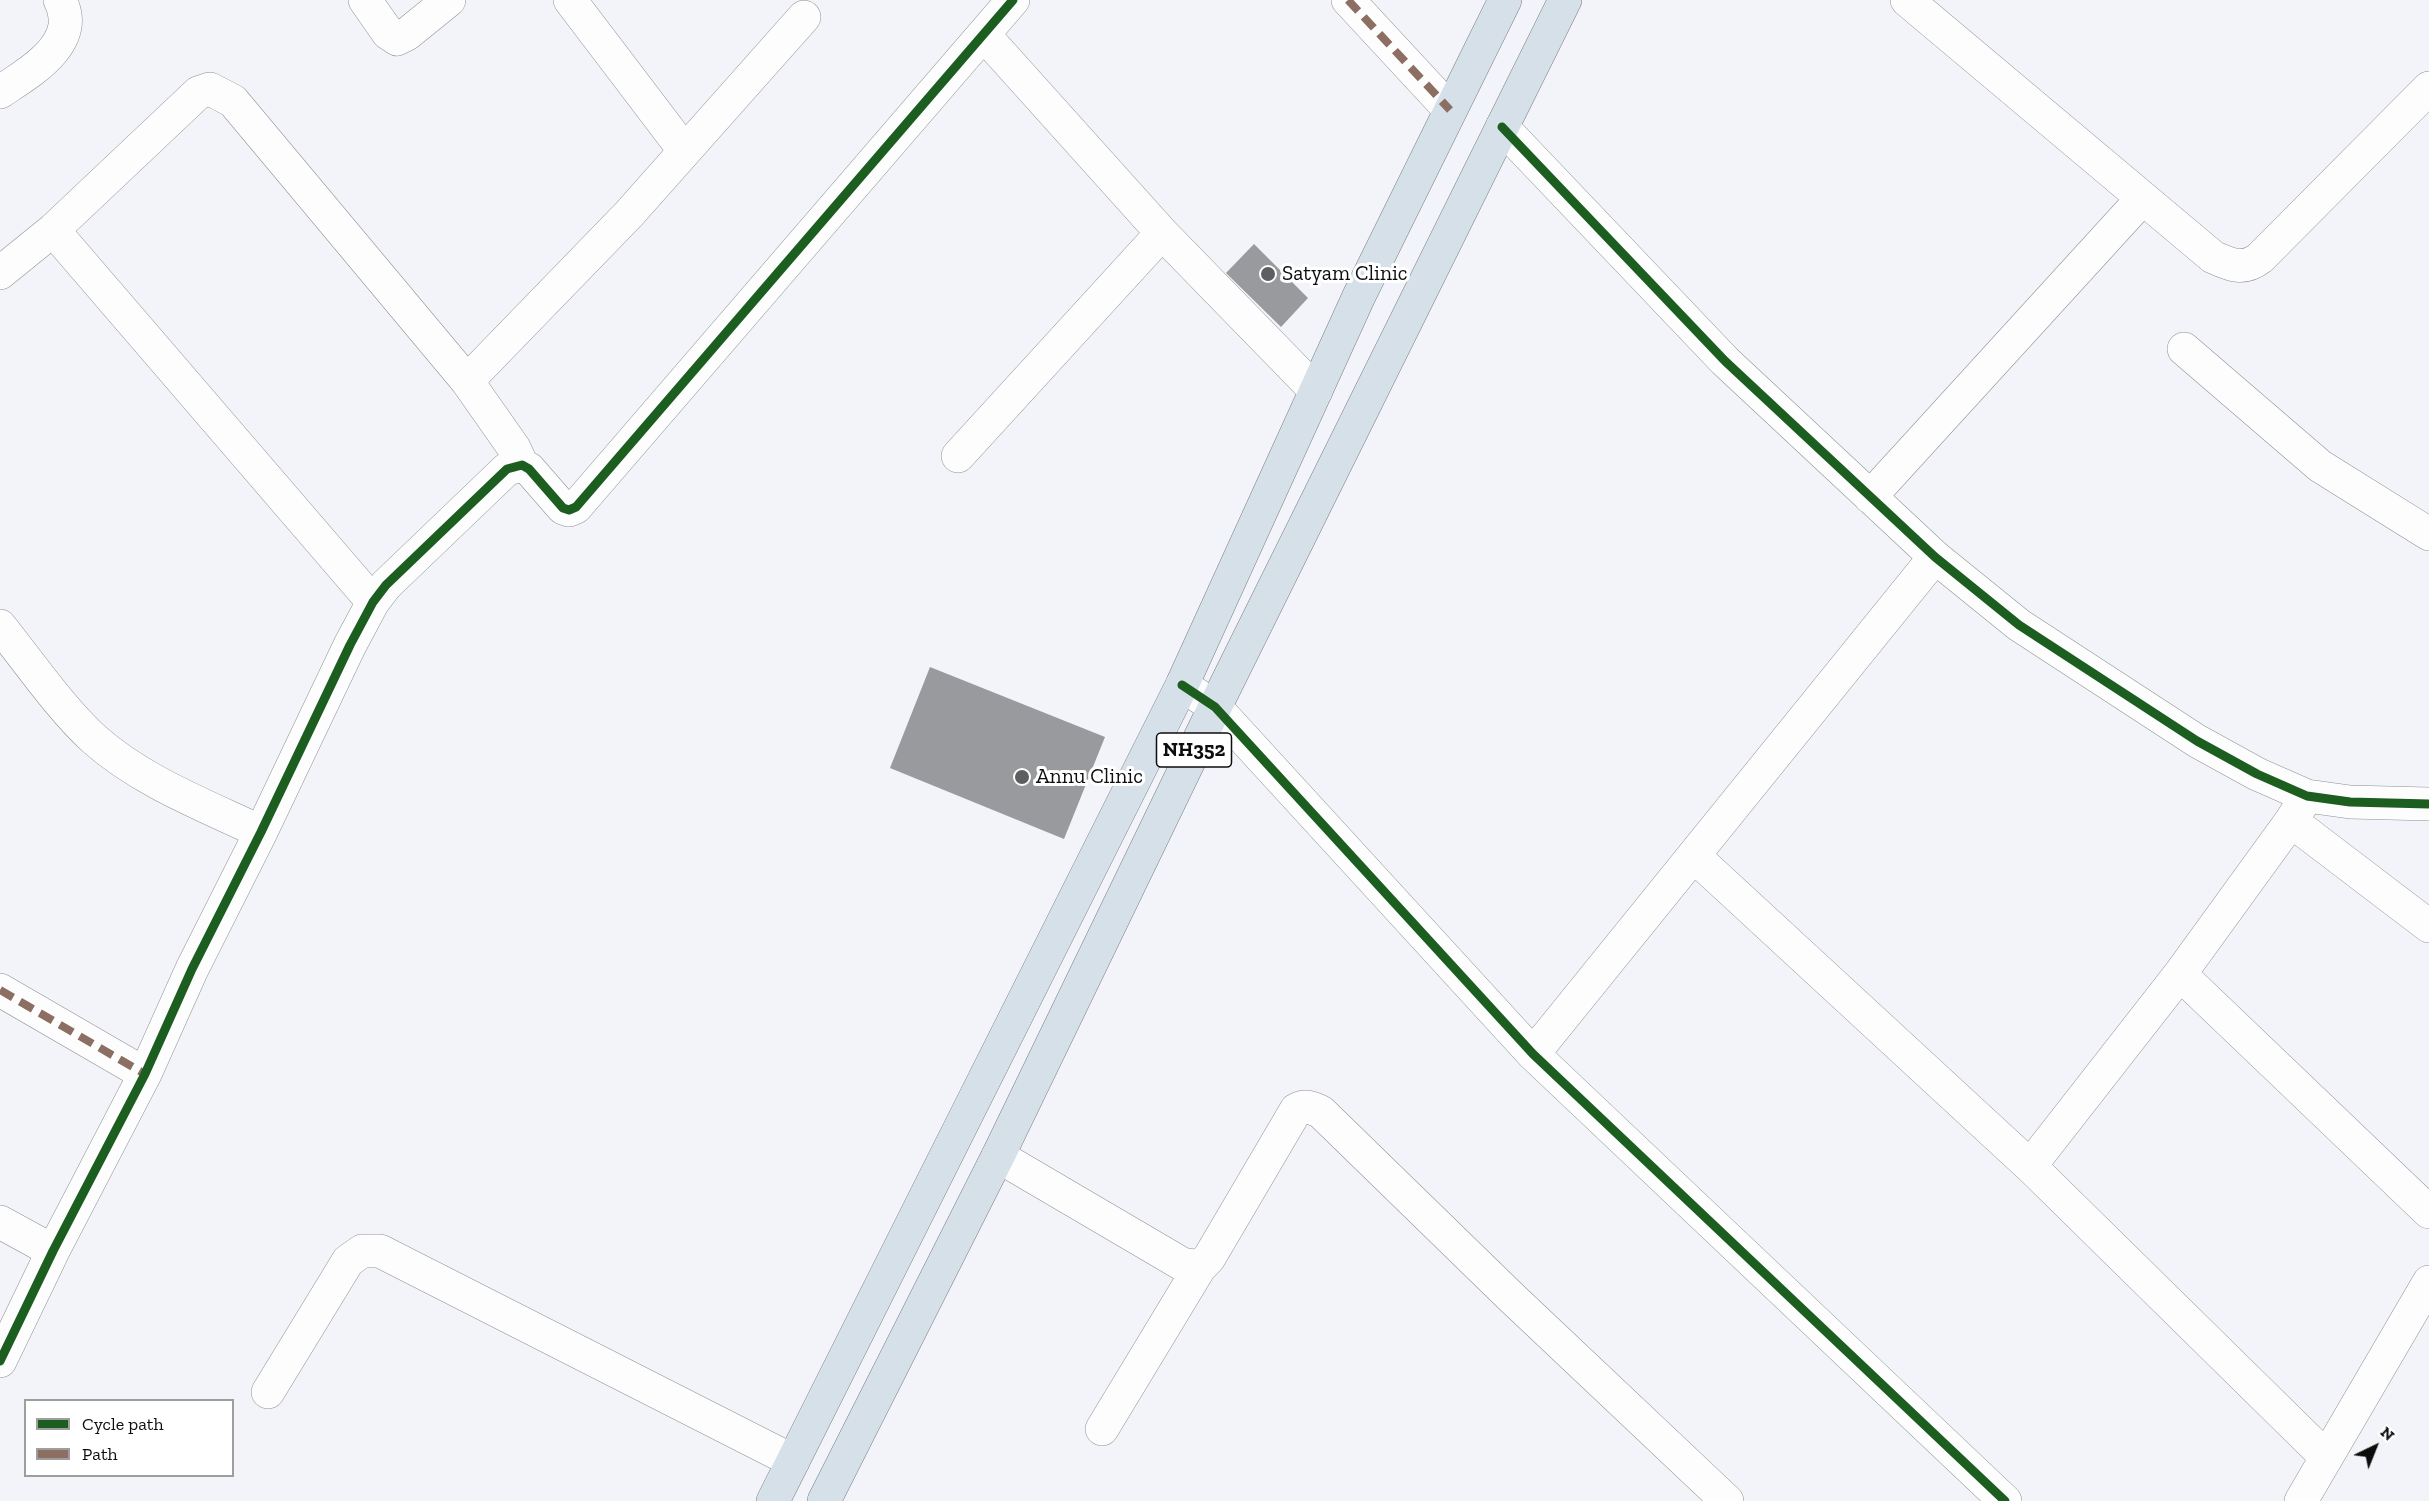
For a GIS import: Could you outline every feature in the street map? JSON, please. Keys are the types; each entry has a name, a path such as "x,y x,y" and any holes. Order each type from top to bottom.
{"highway":[{"name":"NH352","path":"773,1501 1182,685 1359,296 1505,0"},
{"name":"NH352","path":"824,1501 998,1155 1215,707 1565,0"}],"street":[{"path":"0,92 39,65 57,46 66,24 65,9 60,0"},
{"path":"365,0 388,33 397,39 407,34 449,0"},
{"path":"570,0 684,150"},
{"path":"0,273 53,230 198,93 210,88 234,102 265,138 467,381 514,448 522,465 529,469 559,505 566,510 576,507 1013,0"},
{"path":"1348,0 1450,110"},
{"path":"1907,0 2213,257 2237,267 2251,265 2429,88"},
{"path":"467,381 629,214 804,17"},
{"path":"984,35 1162,233 1316,391"},
{"path":"1502,127 1725,361 1935,557 2019,625 2197,741 2257,774 2429,926"},
{"path":"1870,497 2142,199"},
{"path":"53,230 373,602"},
{"path":"958,456 1162,233"},
{"path":"2184,349 2320,466 2429,534"},
{"path":"0,1361 53,1251 145,1074 192,969 373,602 405,565 507,469 522,465"},
{"path":"1533,1054 1935,557"},
{"path":"0,626 72,716 94,739 158,782 261,832"},
{"path":"1182,685 1215,707 1533,1054 2005,1501"},
{"path":"2030,1166 2180,974 2299,809 2350,802 2429,804"},
{"path":"1694,856 2030,1166 2326,1457"},
{"path":"2180,974 2429,1212"},
{"path":"0,990 145,1074"},
{"path":"1102,1429 1200,1267 1209,1258 1296,1110 1311,1107 1320,1112 1727,1501"},
{"path":"998,1155 1182,1264 1200,1267"},
{"path":"0,1222 53,1251"},
{"path":"268,1392 344,1266 355,1254 362,1251 380,1251 793,1461"},
{"path":"2301,1501 2429,1282"}],"building":[{"path":"1254,244 1308,298 1281,327 1226,273"},
{"path":"930,667 1105,737 1064,839 890,768"}],"marked path":[{"path":"1348,0 1450,110"},
{"path":"0,990 145,1074"}],"cycle path":[{"path":"0,1361 53,1251 145,1074 192,969 373,602 386,585 507,469 522,465 529,469 563,508 569,510 576,507 1013,0"},
{"path":"1502,127 1725,361 1935,557 2019,625 2197,741 2257,774 2307,796 2350,802 2429,804"},
{"path":"1182,685 1215,707 1533,1054 2005,1501"}],"place":[{"name":"Satyam Clinic","path":"1268,274"},
{"name":"Annu Clinic","path":"1022,777"}]}
